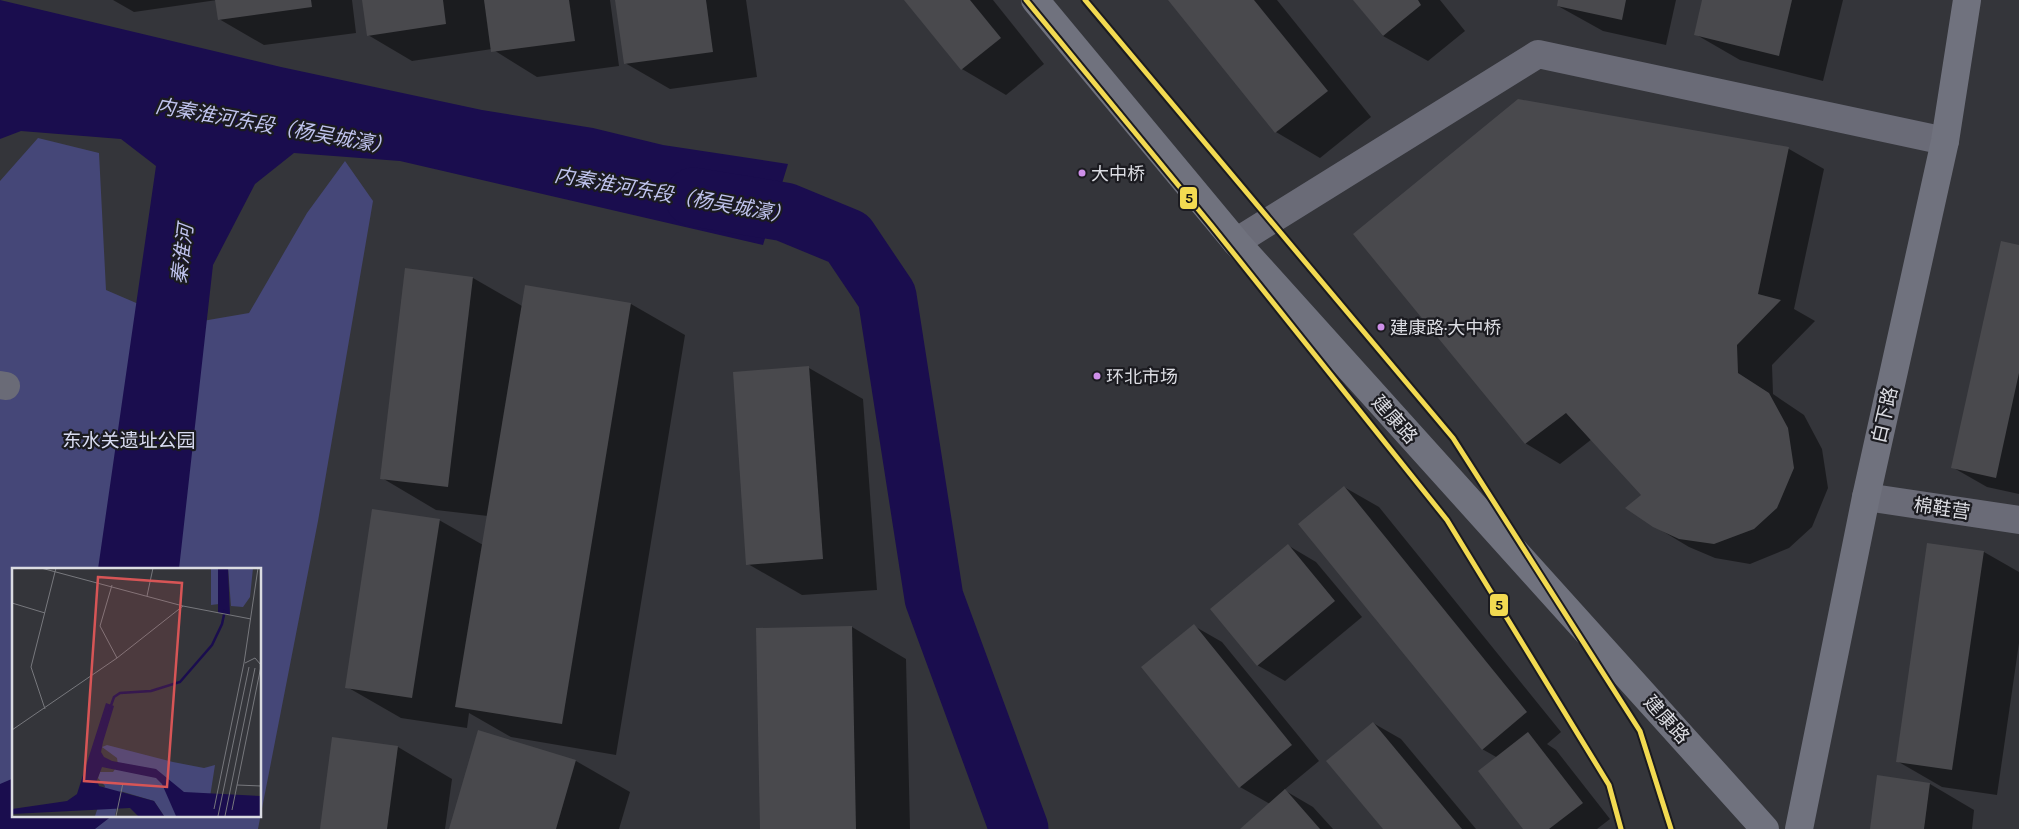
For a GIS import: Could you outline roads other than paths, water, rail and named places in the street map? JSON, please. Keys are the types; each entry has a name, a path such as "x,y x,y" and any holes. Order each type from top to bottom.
{"main road":[{"name":"建康路","path":"1035,0 1236,242 1765,829"},
{"name":"白下路","path":"1799,829 1866,497 1945,141 1967,0"}],"street":[{"path":"1236,242 1538,54 1945,141"},
{"name":"棉鞋营","path":"1866,497 2019,520"}],"water":[{"name":"秦淮河","path":"0,0 281,67 482,110 593,128 663,145 788,164 763,245 400,161 294,153 255,184 213,265 179,568 98,568 156,166 121,139 21,131 0,139"},
{"path":"12,779 12,816 112,816 95,829 0,829 0,784"}],"waterway":[{"name":"内秦淮河东段（杨吴城濠）","path":"694,197 785,212 848,238 887,296 934,598 1019,829"}],"place":[{"name":"大中桥","path":"1082,173"},
{"name":"建康路·大中桥","path":"1381,327"},
{"name":"环北市场","path":"1097,376"}],"park label":[{"name":"东水关遗址公园","path":"129,440"}]}
